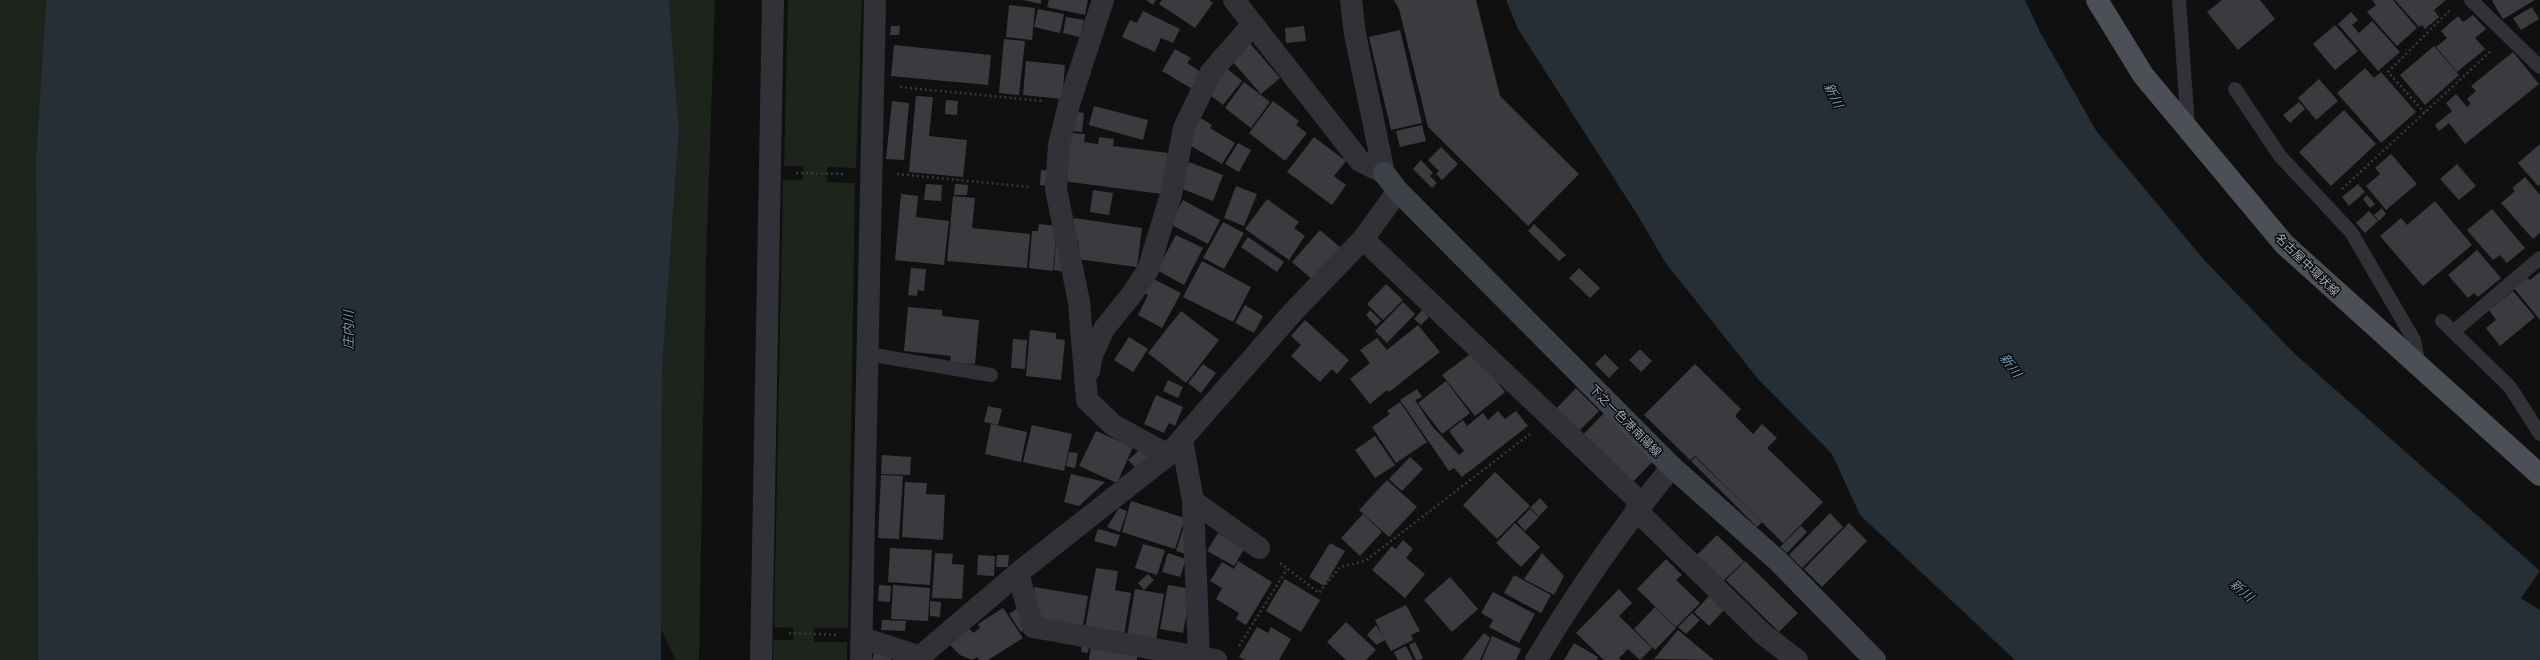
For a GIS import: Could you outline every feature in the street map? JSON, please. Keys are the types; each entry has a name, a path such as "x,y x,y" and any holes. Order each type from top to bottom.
{"main road":[{"name":"名古屋中環状線","path":"2098,0 2143,75 2284,244 2540,475"},
{"name":"下之一色港南陽線","path":"1384,173 1398,191 1672,467 1778,561 1875,660"}],"street":[{"path":"761,660 774,0"},
{"path":"861,660 875,0"},
{"path":"1103,0 1069,104 1059,145 1056,189 1078,302 1087,400 1113,425 1175,447"},
{"path":"1234,0 1360,162 1384,173"},
{"path":"1351,0 1384,173"},
{"path":"1086,386 1092,355 1104,329 1132,294 1148,270 1171,195 1184,128 1211,72 1253,24"},
{"path":"862,638 917,658 1018,573 1175,447 1293,312 1363,239 1398,191"},
{"path":"1363,239 1551,418 1763,634 1797,660"},
{"path":"1018,573 1033,627 1208,658 1193,501 1175,447"},
{"path":"1536,660 1573,599 1639,507 1672,467"},
{"path":"1193,501 1259,548"}],"lane":[{"path":"2179,0 2188,128"},
{"path":"2471,0 2540,67"},
{"path":"2235,89 2280,156 2351,232 2414,340 2420,366"},
{"path":"2453,332 2540,258"},
{"path":"2442,321 2510,387 2540,434"},
{"path":"868,354 991,375"}],"path":[{"path":"2424,113 2388,72 2455,6"},
{"path":"2326,205 2507,36"},
{"path":"873,85 975,93 1069,104"},
{"path":"872,172 1056,189"},
{"path":"803,173 827,174"},
{"path":"1259,548 1319,593 1340,567 1365,561 1551,418"},
{"path":"1239,647 1287,569"},
{"path":"793,633 814,634"}],"shaded area":[{"path":"0,0 46,0 36,157 38,660 0,660"},
{"path":"669,0 715,0 706,262 699,660 676,660 661,629 662,372 679,130"},
{"path":"788,0 862,0 856,168 827,167 827,182 855,183 848,628 814,628 814,642 847,642 847,660 773,660 773,640 793,640 793,628 774,627 783,180 803,180 803,166 784,166"}],"water":[{"name":"庄内川","path":"46,0 669,0 679,130 662,372 661,660 38,660 36,157"},
{"name":"新川","path":"1506,0 2025,0 2040,32 2097,132 2206,262 2295,354 2540,571 2521,598 2540,610 2540,660 2015,660 1860,515 1832,454 1758,379 1665,262 1635,211 1518,29"}],"building":[{"path":"1023,0 1041,0 1041,4"},
{"path":"1049,0 1088,0 1085,15 1047,7"},
{"path":"1146,0 1156,0 1153,5"},
{"path":"1162,0 1209,0 1213,3 1195,28 1159,4"},
{"path":"1394,0 1476,0 1500,96 1579,174 1528,226 1428,127 1399,9"},
{"path":"2222,0 2260,0 2275,19 2238,50 2207,12"},
{"path":"2372,0 2393,0 2417,28 2397,46 2367,12 2376,5"},
{"path":"2395,0 2446,0 2434,10 2439,17 2425,29 2422,25 2419,27"},
{"path":"2535,0 2503,19 2492,1"},
{"path":"1009,5 1035,8 1032,40 1006,37"},
{"path":"2532,7 2539,19 2521,30 2513,18"},
{"path":"1038,9 1064,14 1060,33 1034,27"},
{"path":"1143,11 1180,29 1173,43 1161,38 1155,52 1122,37 1130,20 1137,23"},
{"path":"2351,12 2358,20 2352,25 2359,33 2372,21 2400,52 2378,71 2338,24"},
{"path":"2473,15 2486,29 2475,38 2485,49 2457,72 2436,47 2447,38 2441,31 2458,16 2463,22"},
{"path":"1066,17 1084,20 1080,37 1063,33"},
{"path":"2335,25 2358,51 2335,70 2313,44"},
{"path":"891,26 900,26 899,35 890,35"},
{"path":"1304,26 1306,41 1286,43 1285,28"},
{"path":"1400,30 1422,123 1391,130 1369,37"},
{"path":"1004,39 1025,41 1019,95 999,93"},
{"path":"1247,40 1280,78 1261,94 1231,60"},
{"path":"894,45 991,55 988,85 891,76"},
{"path":"2434,46 2459,75 2425,105 2400,75"},
{"path":"1175,49 1191,58 1187,63 1204,74 1194,90 1162,71"},
{"path":"2513,52 2539,84 2465,144 2449,123 2439,131 2435,125 2452,111 2446,103 2456,94 2467,107 2471,104 2467,99 2476,91 2471,86"},
{"path":"1026,61 1065,65 1062,99 1023,95"},
{"path":"1225,67 1242,81 1223,105 1206,92"},
{"path":"2365,68 2374,78 2381,72 2416,112 2381,143 2337,93"},
{"path":"2319,79 2338,101 2316,120 2298,98"},
{"path":"1244,82 1270,102 1251,128 1225,108"},
{"path":"916,96 933,97 929,136 967,140 963,177 909,172"},
{"path":"946,100 958,101 957,115 945,114"},
{"path":"892,101 909,103 904,160 886,159"},
{"path":"1273,101 1299,121 1296,125 1307,133 1285,161 1249,133"},
{"path":"2299,102 2305,109 2290,123 2283,115"},
{"path":"1094,106 1148,120 1143,140 1089,125"},
{"path":"2344,110 2376,144 2331,186 2299,152"},
{"path":"1071,111 1084,113 1082,132 1069,131"},
{"path":"1199,117 1212,125 1210,128 1235,143 1222,164 1184,142"},
{"path":"1422,125 1426,141 1400,147 1396,131"},
{"path":"1069,133 1085,134 1084,142 1098,144 1099,137 1114,139 1113,146 1168,153 1162,194 1062,181"},
{"path":"1314,137 1346,161 1334,176 1346,185 1332,205 1287,172"},
{"path":"1238,143 1251,150 1239,172 1225,164"},
{"path":"2540,144 2540,184 2538,186 2518,163"},
{"path":"1441,147 1458,164 1442,180 1436,174 1439,171 1428,160"},
{"path":"2391,154 2417,184 2386,210 2366,186 2380,174 2375,168"},
{"path":"1421,160 1433,173 1430,176 1437,183 1432,188 1413,169"},
{"path":"1189,162 1223,175 1213,201 1180,188"},
{"path":"2457,164 2476,186 2459,200 2440,179"},
{"path":"1041,170 1050,171 1049,186 1040,185"},
{"path":"2525,177 2540,195 2540,233 2533,239 2501,203 2515,191 2512,188"},
{"path":"926,184 942,185 941,201 924,200"},
{"path":"955,184 968,185 967,195 954,195"},
{"path":"2358,184 2365,192 2349,206 2342,197"},
{"path":"1236,186 1257,194 1244,226 1224,218"},
{"path":"1093,190 1113,193 1109,215 1090,212"},
{"path":"901,194 918,196 916,217 949,221 944,265 895,260"},
{"path":"2367,195 2375,204 2370,208 2363,199"},
{"path":"953,196 975,198 972,228 1030,234 1027,268 947,261"},
{"path":"1267,199 1299,222 1294,228 1305,236 1289,260 1245,229"},
{"path":"1183,200 1220,220 1208,244 1170,224"},
{"path":"2435,201 2472,245 2423,286 2380,236 2401,218 2407,225"},
{"path":"2382,208 2386,214 2379,221 2374,215"},
{"path":"2492,209 2525,248 2507,263 2500,255 2493,260 2467,230"},
{"path":"2369,211 2378,221 2365,233 2356,223"},
{"path":"1074,218 1142,228 1137,267 1077,259 1079,241 1071,240"},
{"path":"1223,222 1244,233 1224,269 1203,258"},
{"path":"1039,224 1057,226 1053,271 1029,268 1032,231 1038,231"},
{"path":"1534,224 1566,255 1559,261 1528,231"},
{"path":"1320,230 1341,248 1313,280 1292,262"},
{"path":"1176,235 1203,248 1184,285 1157,270"},
{"path":"1248,237 1284,262 1277,272 1241,247"},
{"path":"1056,240 1065,272 1054,270"},
{"path":"2477,250 2501,278 2478,297 2474,293 2468,298 2448,275"},
{"path":"1202,261 1251,287 1233,322 1183,297"},
{"path":"911,268 926,269 924,291 918,290 917,296 908,295"},
{"path":"1579,268 1600,288 1590,298 1569,278"},
{"path":"2540,272 2540,320 2513,287 2527,277 2530,280"},
{"path":"1150,277 1181,293 1162,328 1138,315 1148,295 1142,291"},
{"path":"1386,284 1403,300 1383,320 1367,304"},
{"path":"2513,291 2535,317 2500,346 2486,328 2496,320 2489,310"},
{"path":"1403,302 1415,314 1387,343 1375,331"},
{"path":"1245,305 1263,316 1254,333 1235,323"},
{"path":"908,307 942,310 942,316 979,320 975,364 950,362 951,356 904,351"},
{"path":"1370,310 1381,321 1376,326 1366,315"},
{"path":"1422,310 1429,317 1421,325 1414,319"},
{"path":"1181,311 1219,340 1186,383 1148,353"},
{"path":"1305,320 1349,360 1337,374 1332,369 1320,382 1291,356 1301,345 1291,336"},
{"path":"1418,325 1440,352 1389,392 1387,390 1370,404 1350,379 1370,363 1360,350 1377,338 1387,350"},
{"path":"1030,330 1056,333 1056,339 1065,340 1061,380 1026,376"},
{"path":"1129,337 1148,349 1133,372 1114,360"},
{"path":"1013,339 1027,340 1025,369 1011,368"},
{"path":"1640,349 1652,361 1641,372 1629,360"},
{"path":"1473,352 1505,392 1475,416 1442,375"},
{"path":"1605,354 1619,368 1609,378 1595,364"},
{"path":"1203,364 1216,373 1201,393 1188,383"},
{"path":"1695,364 1741,409 1735,416 1753,434 1762,424 1777,438 1767,448 1823,502 1783,543 1695,456 1690,460 1644,415"},
{"path":"1168,380 1183,387 1178,398 1163,391"},
{"path":"1446,381 1470,413 1442,434 1418,403"},
{"path":"1576,388 1599,411 1576,434 1553,412"},
{"path":"1417,389 1422,397 1415,400 1432,426 1459,455 1464,451 1449,431 1463,420 1467,426 1483,413 1488,420 1498,411 1505,419 1516,411 1528,426 1462,477 1454,468 1449,471 1400,400"},
{"path":"1156,395 1183,407 1175,426 1169,423 1164,433 1144,424"},
{"path":"1400,402 1427,442 1396,463 1372,427 1390,414 1387,411"},
{"path":"988,406 1002,409 998,425 984,422"},
{"path":"1604,413 1653,461 1629,486 1580,438"},
{"path":"991,424 1027,432 1021,462 985,454"},
{"path":"1032,425 1072,434 1064,471 1023,462"},
{"path":"1096,431 1133,447 1117,483 1079,466"},
{"path":"1375,436 1395,465 1375,478 1355,450"},
{"path":"1143,447 1151,457 1137,469 1128,460"},
{"path":"1069,452 1078,453 1075,468 1066,466"},
{"path":"882,455 911,457 910,475 881,474"},
{"path":"1410,457 1423,469 1402,491 1389,479"},
{"path":"1695,457 1762,522 1757,527 1691,461"},
{"path":"1495,472 1530,506 1497,539 1463,505"},
{"path":"1071,474 1105,482 1079,506 1064,502"},
{"path":"881,475 903,476 899,539 878,538"},
{"path":"1387,480 1417,507 1389,537 1359,510"},
{"path":"905,482 927,483 926,494 945,495 943,540 902,537"},
{"path":"1540,498 1548,507 1539,516 1530,508"},
{"path":"1131,501 1185,518 1175,549 1122,532"},
{"path":"1119,508 1127,511 1120,532 1107,527"},
{"path":"1530,509 1539,517 1525,531 1517,522"},
{"path":"1830,513 1843,527 1802,568 1789,555"},
{"path":"1363,514 1382,532 1360,556 1341,538"},
{"path":"1186,520 1189,555 1176,551"},
{"path":"1515,523 1540,547 1521,567 1496,543"},
{"path":"1849,523 1867,541 1822,587 1804,569"},
{"path":"1801,526 1807,532 1787,553 1780,547"},
{"path":"1098,529 1120,535 1116,547 1094,541"},
{"path":"1218,533 1244,549 1234,566 1207,551"},
{"path":"1717,535 1744,561 1720,584 1694,558"},
{"path":"1403,540 1413,549 1406,558 1425,574 1405,598 1372,570 1392,546 1396,549"},
{"path":"1330,543 1345,551 1324,586 1309,577"},
{"path":"1143,544 1165,550 1157,575 1135,568"},
{"path":"890,548 932,550 930,585 888,582"},
{"path":"935,553 953,554 952,564 964,565 962,599 932,598"},
{"path":"1168,553 1186,559 1180,577 1162,572"},
{"path":"1542,553 1564,576 1554,595 1524,579"},
{"path":"978,555 995,556 994,576 977,575"},
{"path":"997,555 1009,555 1008,567 996,567"},
{"path":"1666,559 1682,575 1676,580 1700,603 1676,627 1637,589"},
{"path":"1238,561 1272,582 1246,625 1236,619 1239,613 1216,599 1222,588 1210,581 1222,562 1234,569"},
{"path":"1745,561 1798,613 1779,632 1726,580"},
{"path":"1096,568 1118,571 1115,590 1131,593 1124,635 1085,628"},
{"path":"1148,574 1154,580 1144,590 1138,583"},
{"path":"1514,575 1551,595 1541,613 1504,593"},
{"path":"1450,577 1478,609 1452,632 1424,600"},
{"path":"1285,579 1320,600 1301,632 1266,611"},
{"path":"879,585 891,586 890,602 878,601"},
{"path":"893,585 930,588 928,621 891,619"},
{"path":"1168,585 1191,589 1183,633 1160,629"},
{"path":"1034,587 1088,596 1083,626 1038,619"},
{"path":"1135,589 1164,594 1156,640 1127,636"},
{"path":"1619,589 1632,603 1619,616 1652,648 1640,660 1628,649 1619,658 1621,660 1604,660 1576,633"},
{"path":"1493,592 1535,614 1519,643 1489,627 1493,620 1481,613"},
{"path":"1711,594 1726,608 1709,626 1694,612"},
{"path":"930,601 941,602 940,617 930,616"},
{"path":"1406,605 1420,631 1411,635 1413,640 1391,651 1385,640 1377,645 1367,635 1376,625 1384,638 1375,620"},
{"path":"1019,607 1026,629 1021,632 1009,614"},
{"path":"1655,607 1676,628 1655,650 1634,629"},
{"path":"1003,608 1023,638 988,660 979,660 977,657 972,660 960,655 949,644 968,627 973,633 980,628 978,624"},
{"path":"1692,613 1700,620 1686,634 1678,627"},
{"path":"882,620 906,621 905,631 881,630"},
{"path":"1346,622 1376,650 1366,660 1346,660 1327,642"},
{"path":"1257,627 1268,633 1271,627 1291,639 1279,660 1245,660 1239,657"},
{"path":"1678,630 1714,660 1654,659"},
{"path":"1484,633 1490,638 1480,660 1462,660"},
{"path":"1492,636 1521,649 1516,660 1482,660"},
{"path":"1415,642 1423,658 1420,660 1416,660 1409,645"},
{"path":"1574,643 1598,657 1597,660 1564,660"},
{"path":"1082,644 1089,645 1088,653 1081,652"},
{"path":"1091,645 1138,652 1137,660 1089,660"},
{"path":"1406,646 1413,660 1398,660 1394,652"},
{"path":"875,649 893,654 891,660 872,660"}]}
